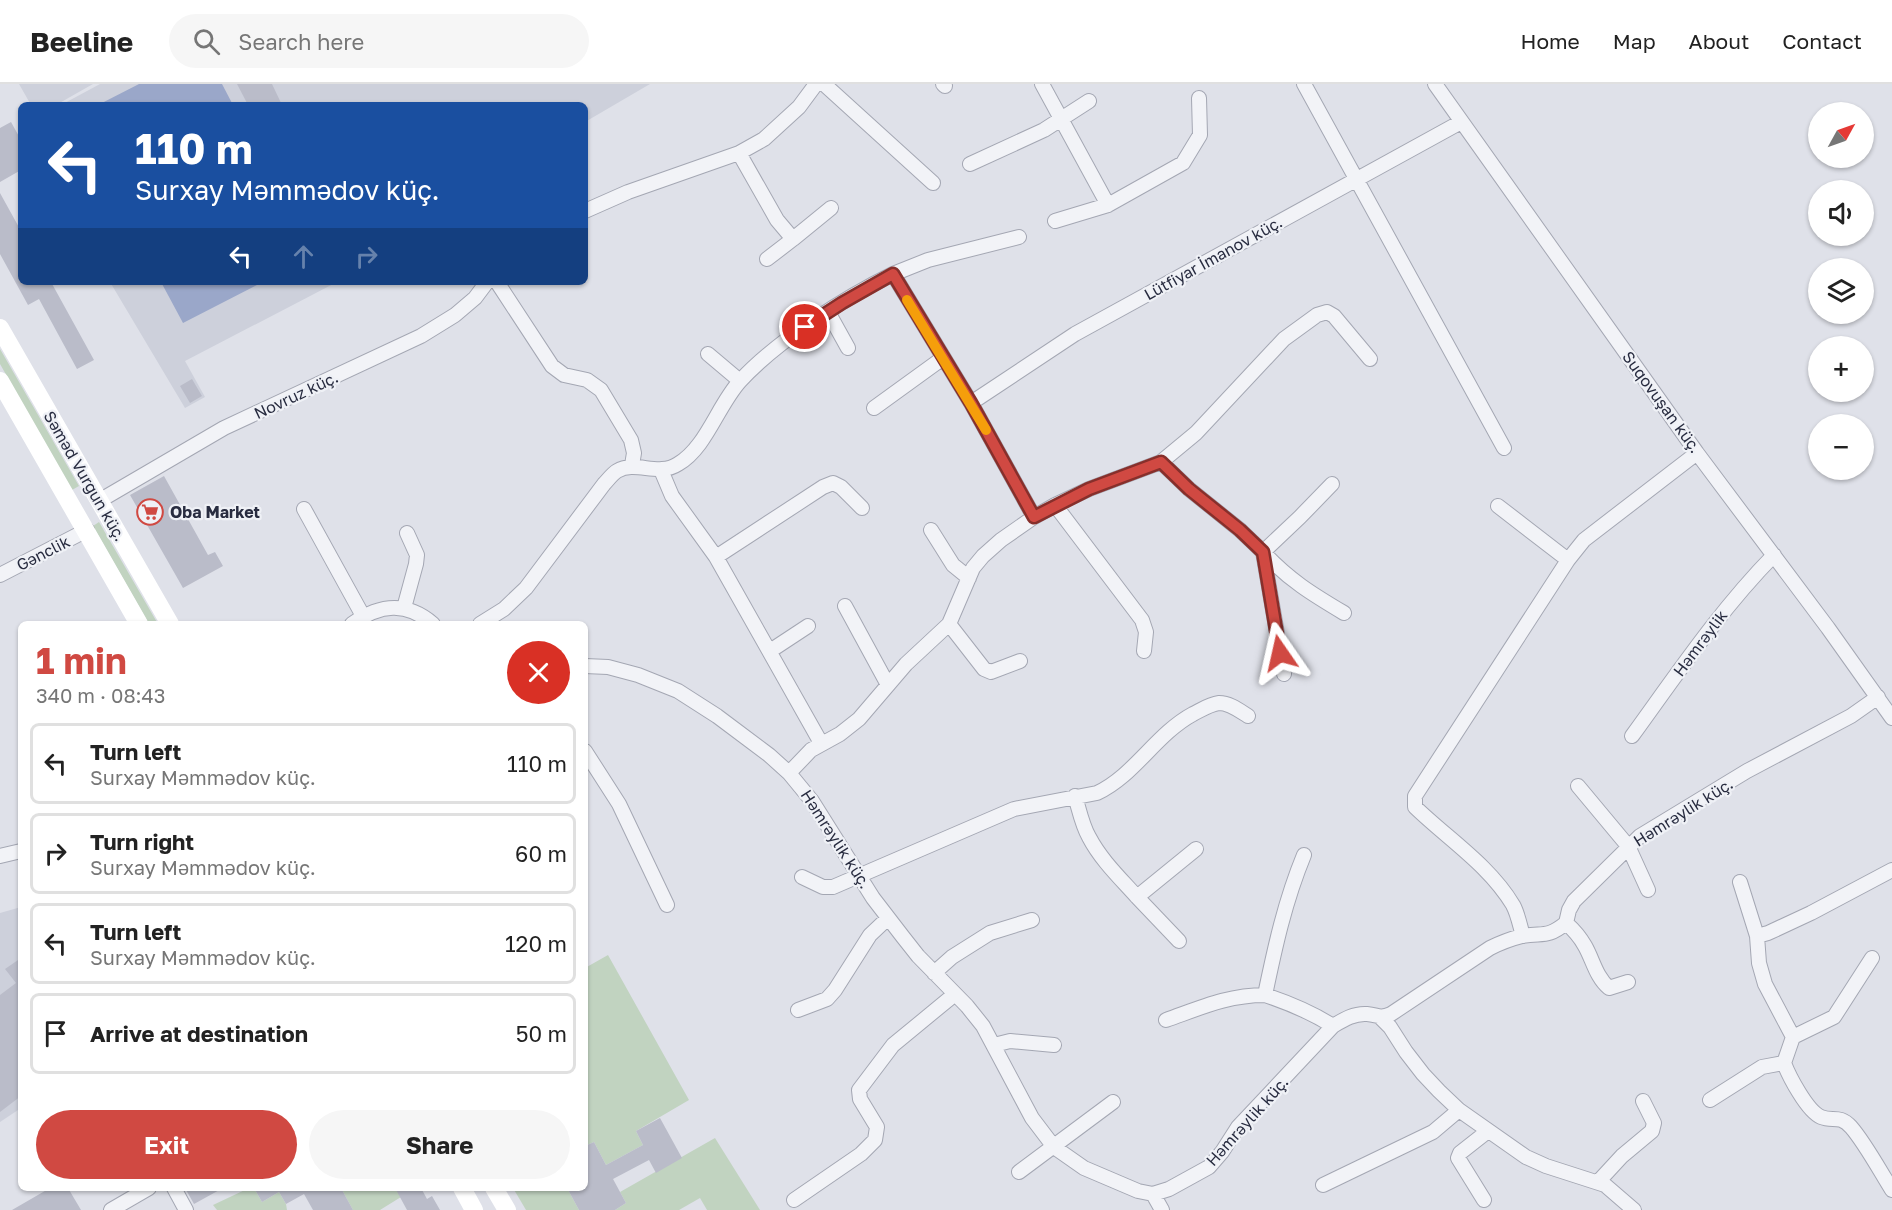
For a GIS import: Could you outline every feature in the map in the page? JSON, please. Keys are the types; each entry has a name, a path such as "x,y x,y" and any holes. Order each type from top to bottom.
{"main road":[{"name":"Səməd Vurğun küç.","path":"0,328 168,621"},
{"name":"Səməd Vurğun küç.","path":"0,381 137,621"},
{"path":"87,530 99,501"},
{"path":"464,1191 473,1210"},
{"path":"496,1191 507,1210"}],"street":[{"path":"588,211 628,192 739,153 781,126 816,84"},
{"path":"825,84 933,183"},
{"path":"1042,84 1108,205"},
{"path":"1304,84 1504,447"},
{"name":"Suqovuşan küç.","path":"1435,84 1698,453 1892,718"},
{"path":"1055,221 1108,205 1183,163 1200,135 1199,99"},
{"path":"970,164 1044,130 1089,101"},
{"name":"Lütfiyar İmanov küç.","path":"971,403 1075,334 1461,122"},
{"path":"739,153 777,220 793,239"},
{"path":"767,260 831,208"},
{"path":"485,621 504,609 526,588 616,471 632,465 662,470 678,465 693,451 708,431 726,398 740,381 765,358 828,312 893,274 928,260 1019,237"},
{"path":"893,274 971,403 1034,517"},
{"name":"Novruz küç.","path":"99,501 225,428 421,336 455,315 475,298 485,285"},
{"path":"499,285 552,366 564,375 587,380 601,390 631,440 634,453 632,465"},
{"path":"828,312 848,348"},
{"path":"789,772 811,750 840,734 860,719 888,685 949,624 969,578 983,556 1034,517 1055,505 1089,489 1161,462 1196,433 1284,339 1317,315 1327,312 1334,316 1370,359"},
{"path":"708,354 740,381"},
{"path":"874,408 942,358"},
{"path":"1523,936 1514,907 1500,887 1481,866 1415,807 1415,796 1568,560 1584,540 1698,453"},
{"path":"1161,462 1189,489 1240,530 1283,573 1301,587 1344,613"},
{"path":"662,470 672,496 716,557 821,743"},
{"path":"716,557 823,487 833,483 841,487 862,508"},
{"path":"1263,552 1332,484"},
{"path":"1055,505 1142,620 1146,632 1144,651"},
{"path":"1498,506 1568,560"},
{"path":"304,509 358,620 375,610 405,608 422,614 430,621"},
{"name":"Gənclik","path":"0,575 87,530"},
{"path":"931,530 953,565 969,578"},
{"path":"405,608 417,555 407,533"},
{"path":"1263,552 1284,674"},
{"name":"Həmrəylik","path":"1632,736 1707,634 1750,580 1774,555"},
{"path":"845,606 888,685"},
{"path":"949,624 984,669 991,672 1020,661"},
{"path":"770,651 808,626"},
{"name":"Həmrəylik küç.","path":"588,666 618,669 648,678 678,691 717,716 789,772 812,801 888,918 982,1026 1032,1118 1054,1147 1084,1168 1138,1191 1153,1194 1169,1189 1209,1167 1238,1127 1333,1026 1352,1015 1366,1014 1381,1018"},
{"name":"Həmrəylik küç.","path":"1566,923 1574,901 1640,836 1747,771 1851,716 1878,697"},
{"path":"802,877 823,887 832,887 1014,809 1097,793 1109,787 1166,732 1180,721 1206,707 1220,703 1232,706 1248,716"},
{"path":"588,756 619,804 667,905"},
{"path":"1578,786 1628,846 1648,890"},
{"path":"1075,796 1088,835 1104,860 1179,941"},
{"path":"1137,897 1196,849"},
{"path":"0,856 18,852"},
{"path":"1265,995 1281,920 1290,889 1304,855"},
{"path":"1757,936 1811,914 1892,870"},
{"path":"1740,882 1757,936 1759,963 1765,984 1793,1037"},
{"path":"798,1010 827,999 870,935 888,918"},
{"path":"934,972 959,952 990,933 1032,920"},
{"path":"1628,982 1609,988 1602,982 1575,930 1566,923 1556,931 1539,936 1523,936 1490,948 1403,1008 1381,1018 1431,1082 1459,1110 1526,1157 1546,1166 1605,1185 1634,1210"},
{"path":"1872,958 1834,1017 1793,1037 1784,1063 1789,1076 1811,1108 1821,1117 1842,1119 1852,1128 1892,1190"},
{"path":"794,1200 861,1154 875,1140 877,1127 860,1099 859,1090 893,1045 955,994"},
{"path":"1166,1020 1228,998 1265,995 1300,1008 1333,1026"},
{"path":"994,1045 1010,1041 1054,1045"},
{"path":"1710,1100 1762,1067 1784,1063"},
{"path":"1598,1182 1622,1156 1653,1131 1654,1123 1643,1101"},
{"path":"1019,1172 1113,1102"},
{"path":"1323,1185 1433,1132 1459,1110"},
{"path":"1484,1200 1458,1158 1460,1153 1488,1131"},
{"path":"111,1210 144,1191"},
{"path":"176,1191 186,1210"},
{"path":"1153,1194 1162,1210"}],"shaded area":[{"path":"19,84 93,84 61,102 29,102"},
{"path":"100,84 650,84 588,120 588,102 67,102"},
{"path":"112,285 331,285 185,361 205,397 185,408"},
{"path":"18,908 18,1110 0,1122 0,913"}],"green space":[{"path":"0,349 79,486 72,490 0,364"},
{"path":"99,522 156,621 147,621 93,526"},
{"path":"608,955 689,1100 636,1131 643,1145 606,1165 594,1142 588,1145 588,966"},
{"path":"715,1138 760,1210 707,1210 700,1198 679,1210 615,1210 626,1203 620,1192"},
{"path":"243,1191 256,1191 262,1202 279,1192 287,1210 217,1210 213,1205"},
{"path":"343,1191 397,1191 401,1197 380,1210 353,1210"},
{"path":"515,1191 569,1191 579,1210 526,1210"}],"water":[{"path":"139,84 222,84 231,102 104,102"},
{"path":"163,285 257,285 183,323"}],"building":[{"path":"237,84 272,84 281,102 246,102"},
{"path":"11,122 18,135 18,172 0,182 0,128"},
{"path":"0,193 18,226 18,285 53,285 94,360 77,369 39,299 28,305 0,254"},
{"path":"192,379 202,396 190,403 180,386"},
{"path":"164,476 208,555 215,552 223,566 183,588 130,495"},
{"path":"18,960 18,1098 0,1112 0,995 16,983 5,969"},
{"path":"660,1118 682,1158 656,1173 649,1160 613,1179 626,1203 615,1210 579,1210 569,1191 588,1191 588,1145 594,1142 606,1165 643,1145 636,1131"},
{"path":"45,1191 70,1191 81,1210 12,1210"},
{"path":"187,1191 218,1191 194,1204"},
{"path":"256,1191 343,1191 353,1210 313,1210 304,1194 286,1204 279,1192 262,1202"},
{"path":"397,1191 423,1191 427,1199 432,1196 440,1210 407,1210"}],"slow traffic":[{"path":"907,300 986,430"}],"place":[{"name":"Oba Market","path":"150,512"}],"route":[{"path":"805,327 893,274 971,403 1034,517 1089,489 1161,462 1263,552 1280,653"}]}
